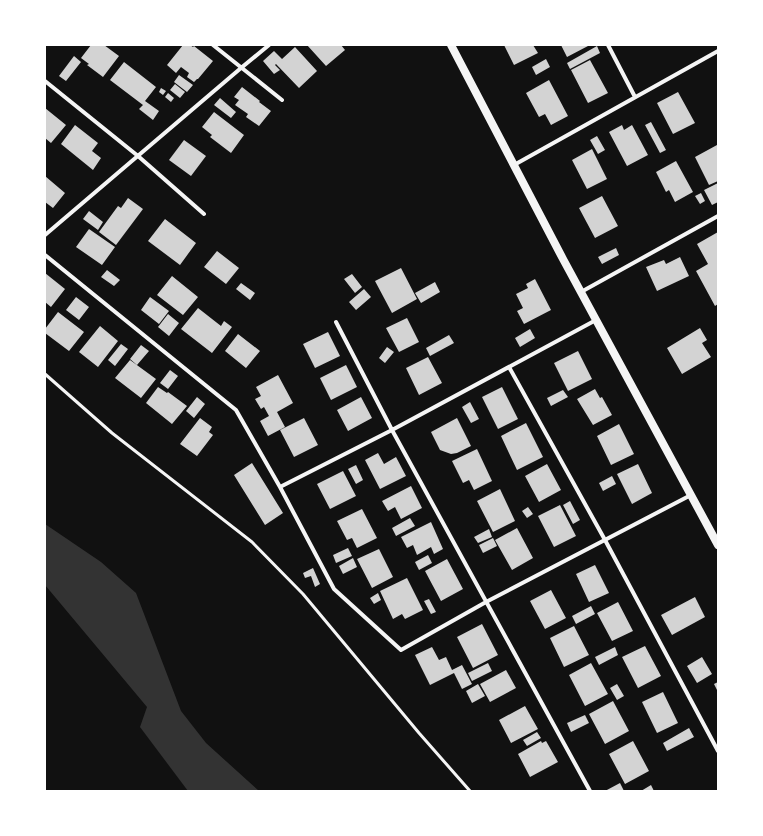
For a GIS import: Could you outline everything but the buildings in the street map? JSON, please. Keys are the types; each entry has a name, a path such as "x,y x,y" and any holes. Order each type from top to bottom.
{"main road":[{"path":"451,45 513,165 718,544"}],"street":[{"path":"212,45 282,100"},
{"path":"45,235 269,45"},
{"path":"608,45 635,97"},
{"path":"513,165 718,51"},
{"path":"45,81 138,156 204,214"},
{"path":"581,292 718,216"},
{"path":"45,255 236,410 280,487 334,589 400,650 486,602 691,495"},
{"path":"280,487 392,430 596,320"},
{"path":"336,322 392,430 590,791"},
{"path":"509,367 605,540 718,751"}],"lane":[{"path":"45,374 112,433 252,542 303,594 419,733 470,791"}],"shaded area":[{"path":"45,524 101,562 136,593 181,711 206,743 259,791 188,791 140,727 147,707 45,585"}]}
